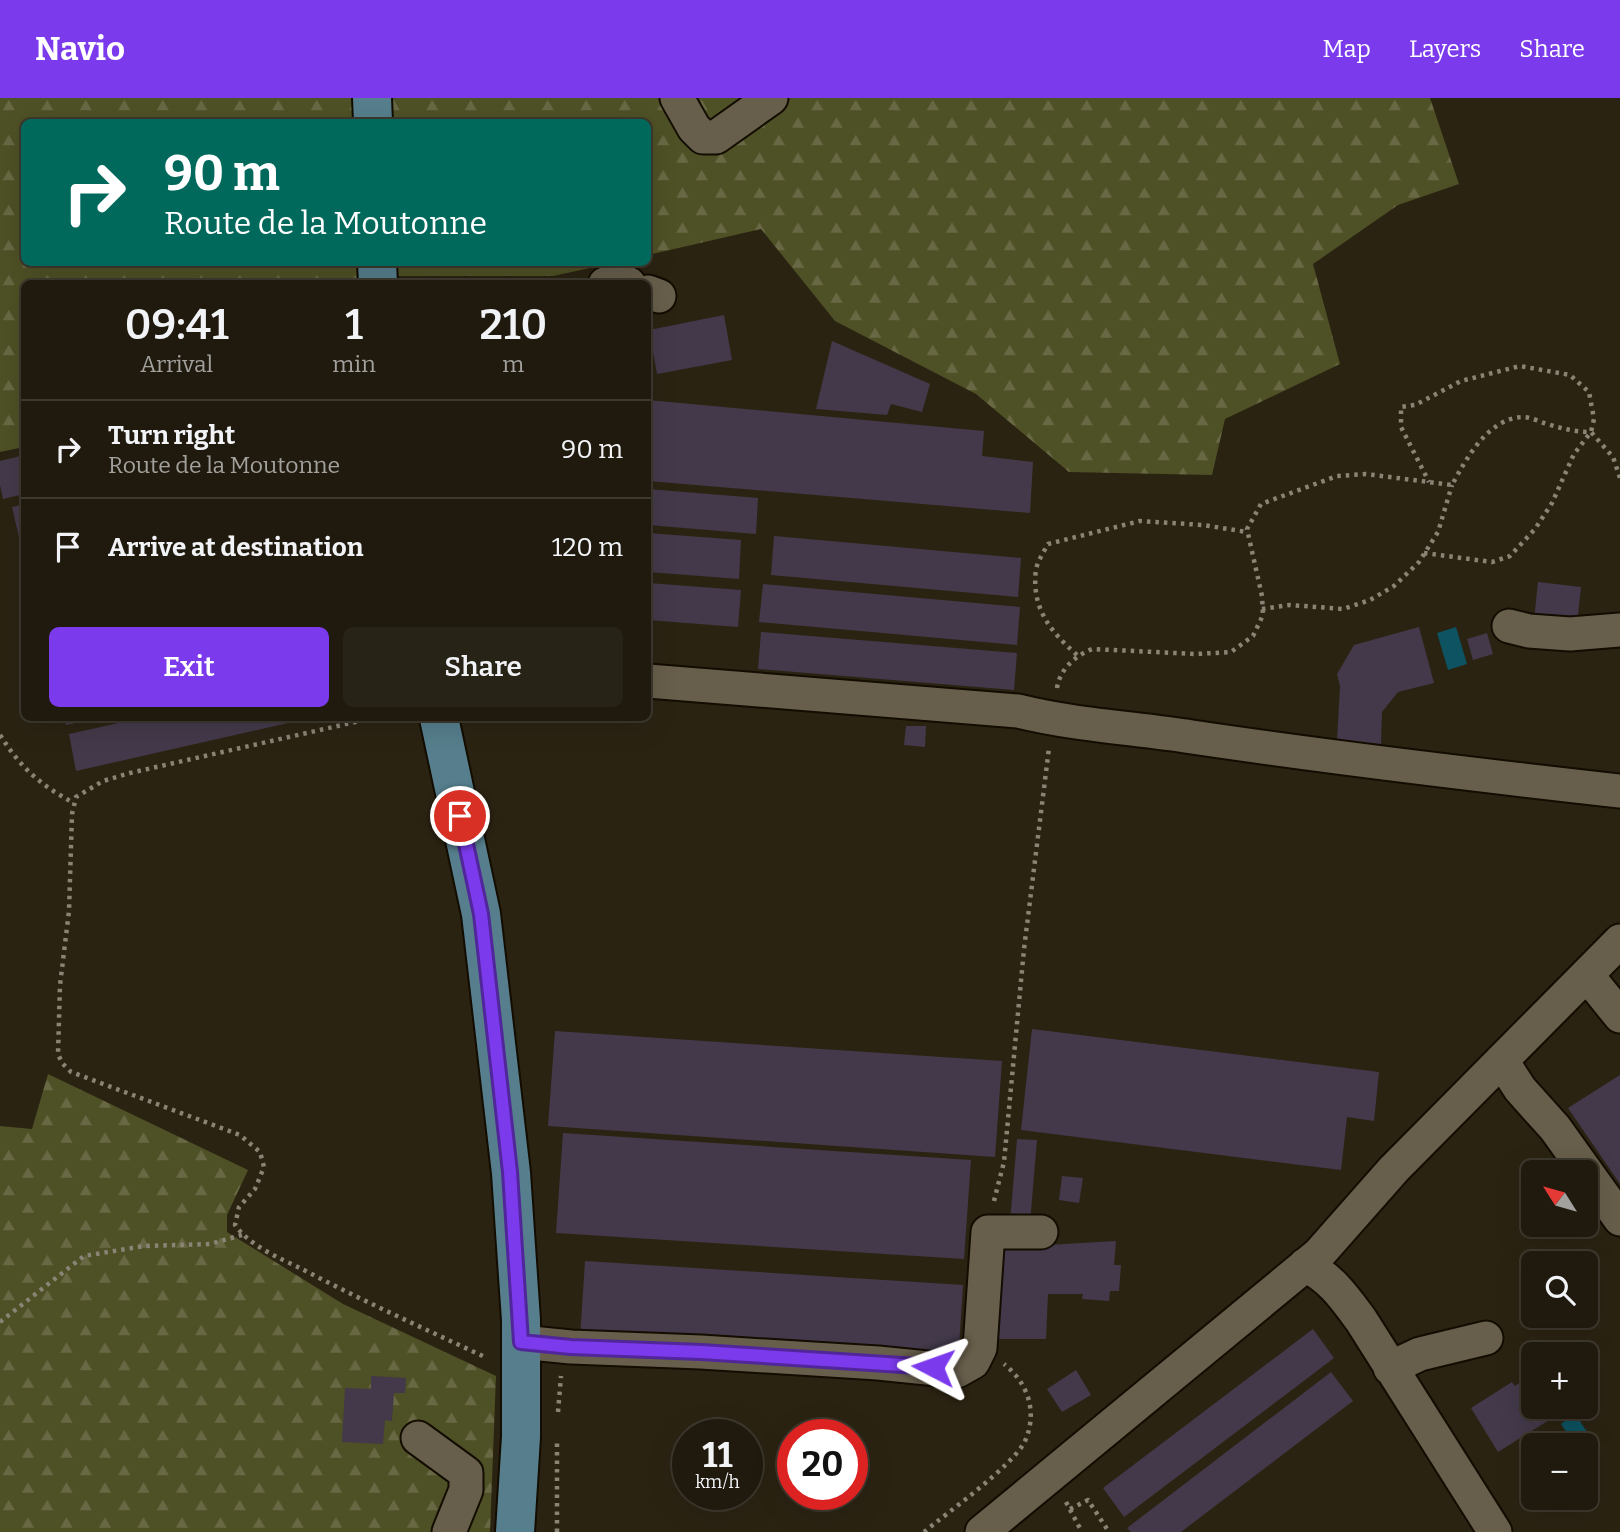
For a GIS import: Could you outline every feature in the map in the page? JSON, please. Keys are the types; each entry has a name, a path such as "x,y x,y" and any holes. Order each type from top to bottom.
{"main road":[{"path":"372,98 373,119"},
{"path":"440,721 481,914 510,1172 521,1356 522,1437 515,1532"}],"lane":[{"path":"677,98 703,138 716,137 771,98"},
{"path":"1509,626 1570,634 1620,629"},
{"path":"651,681 1018,710 1053,719 1359,761 1620,791"},
{"path":"982,1532 1319,1254 1394,1169 1620,941"},
{"path":"1587,975 1620,1016"},
{"path":"1502,1061 1520,1089 1555,1128 1620,1219"},
{"path":"521,1356 571,1347 878,1363 957,1371 973,1362 980,1348 988,1232 1041,1232"},
{"path":"1306,1265 1323,1274 1339,1290 1361,1320 1464,1480 1494,1532"},
{"path":"1390,1368 1420,1354 1486,1338"},
{"path":"418,1438 466,1474 466,1490 449,1532"}],"path":[{"path":"1424,553 1492,562 1510,556 1535,529 1552,503 1574,454 1591,432 1594,419 1589,392 1570,375 1520,366 1461,381 1415,405 1401,407 1401,427 1429,483"},
{"path":"1262,609 1290,605 1343,609 1370,600 1395,586 1424,553 1438,532 1452,485 1465,461 1486,435 1504,422 1524,416 1574,432 1591,432 1613,457 1620,478"},
{"path":"988,1232 1004,1162 1024,949 1059,678 1077,655 1092,649 1196,654 1231,652 1253,636 1263,615 1262,596 1247,529 1261,505 1337,476 1366,474 1452,485"},
{"path":"1077,655 1055,636 1038,607 1036,568 1048,544 1140,521 1203,525 1247,532"},
{"path":"360,721 130,773 103,781 75,797 69,911 60,985 58,1054 71,1072 240,1135 260,1152 264,1167 255,1189 239,1207 235,1225 242,1235 348,1294 493,1361 521,1356"},
{"path":"0,736 17,762 51,791 74,803"},
{"path":"0,1322 84,1256 144,1246 210,1244 242,1235"},
{"path":"558,1417 559,1381 571,1347"},
{"path":"924,1532 1001,1468 1024,1444 1030,1424 1029,1396 1018,1375 980,1348"},
{"path":"557,1440 557,1532"},
{"path":"1070,1509 1088,1500 1108,1532"}],"green space":[{"path":"0,98 360,98 361,119 21,119 21,266 366,266 367,280 21,280 21,448 0,452"},
{"path":"384,98 1430,98 1459,184 1398,205 1313,264 1340,364 1225,419 1212,475 1069,472 976,394 835,321 761,229 651,254 651,119 385,119"},
{"path":"390,266 599,266 553,276 391,276"},
{"path":"48,1074 248,1170 227,1215 227,1232 343,1304 496,1376 490,1532 0,1532 0,1126 32,1129"}],"water":[{"path":"1456,627 1467,664 1448,670 1437,633"},
{"path":"1568,1419 1578,1419 1588,1433 1567,1433 1561,1424"}],"building":[{"path":"724,315 732,360 657,374 651,330"},
{"path":"832,341 930,384 922,412 891,404 887,415 816,409"},
{"path":"651,400 984,431 982,456 1033,462 1030,513 651,481"},
{"path":"21,456 21,495 3,499 0,461"},
{"path":"651,489 758,498 756,534 651,525"},
{"path":"21,505 21,546 12,507"},
{"path":"651,533 741,540 739,579 651,572"},
{"path":"774,536 1021,558 1018,597 771,575"},
{"path":"1538,582 1581,587 1577,624 1534,620"},
{"path":"651,583 741,590 738,627 651,620"},
{"path":"763,584 1020,607 1017,645 759,622"},
{"path":"1419,627 1434,683 1398,692 1382,712 1381,744 1337,741 1340,686 1337,674 1354,645"},
{"path":"761,632 1017,653 1014,690 758,669"},
{"path":"1487,633 1493,654 1473,660 1467,639"},
{"path":"65,721 85,721 66,725"},
{"path":"128,721 297,721 76,771 69,734"},
{"path":"906,726 926,726 925,747 904,745"},
{"path":"1032,1029 1379,1072 1374,1121 1347,1117 1341,1170 1021,1130"},
{"path":"555,1031 1002,1061 995,1157 548,1126"},
{"path":"1620,1075 1620,1184 1568,1108"},
{"path":"563,1133 971,1160 964,1259 556,1233"},
{"path":"1017,1139 1037,1140 1030,1223 1010,1222"},
{"path":"1062,1176 1083,1178 1079,1203 1059,1200"},
{"path":"1116,1241 1114,1265 1121,1265 1119,1291 1110,1291 1109,1301 1082,1299 1083,1294 1048,1294 1046,1339 997,1339 1001,1243 1047,1245"},
{"path":"585,1261 963,1285 958,1362 580,1338"},
{"path":"1313,1329 1334,1358 1124,1517 1103,1488"},
{"path":"1076,1370 1091,1395 1062,1412 1047,1389"},
{"path":"1331,1372 1353,1401 1181,1532 1131,1532 1127,1528"},
{"path":"371,1376 406,1378 405,1393 394,1393 392,1421 385,1420 383,1444 342,1442 345,1388 371,1389"},
{"path":"1512,1382 1515,1386 1521,1382 1521,1419 1551,1419 1528,1433 1521,1433 1521,1438 1498,1452 1471,1408"}],"route":[{"path":"460,816 481,914 510,1172 521,1342 933,1367"}]}
